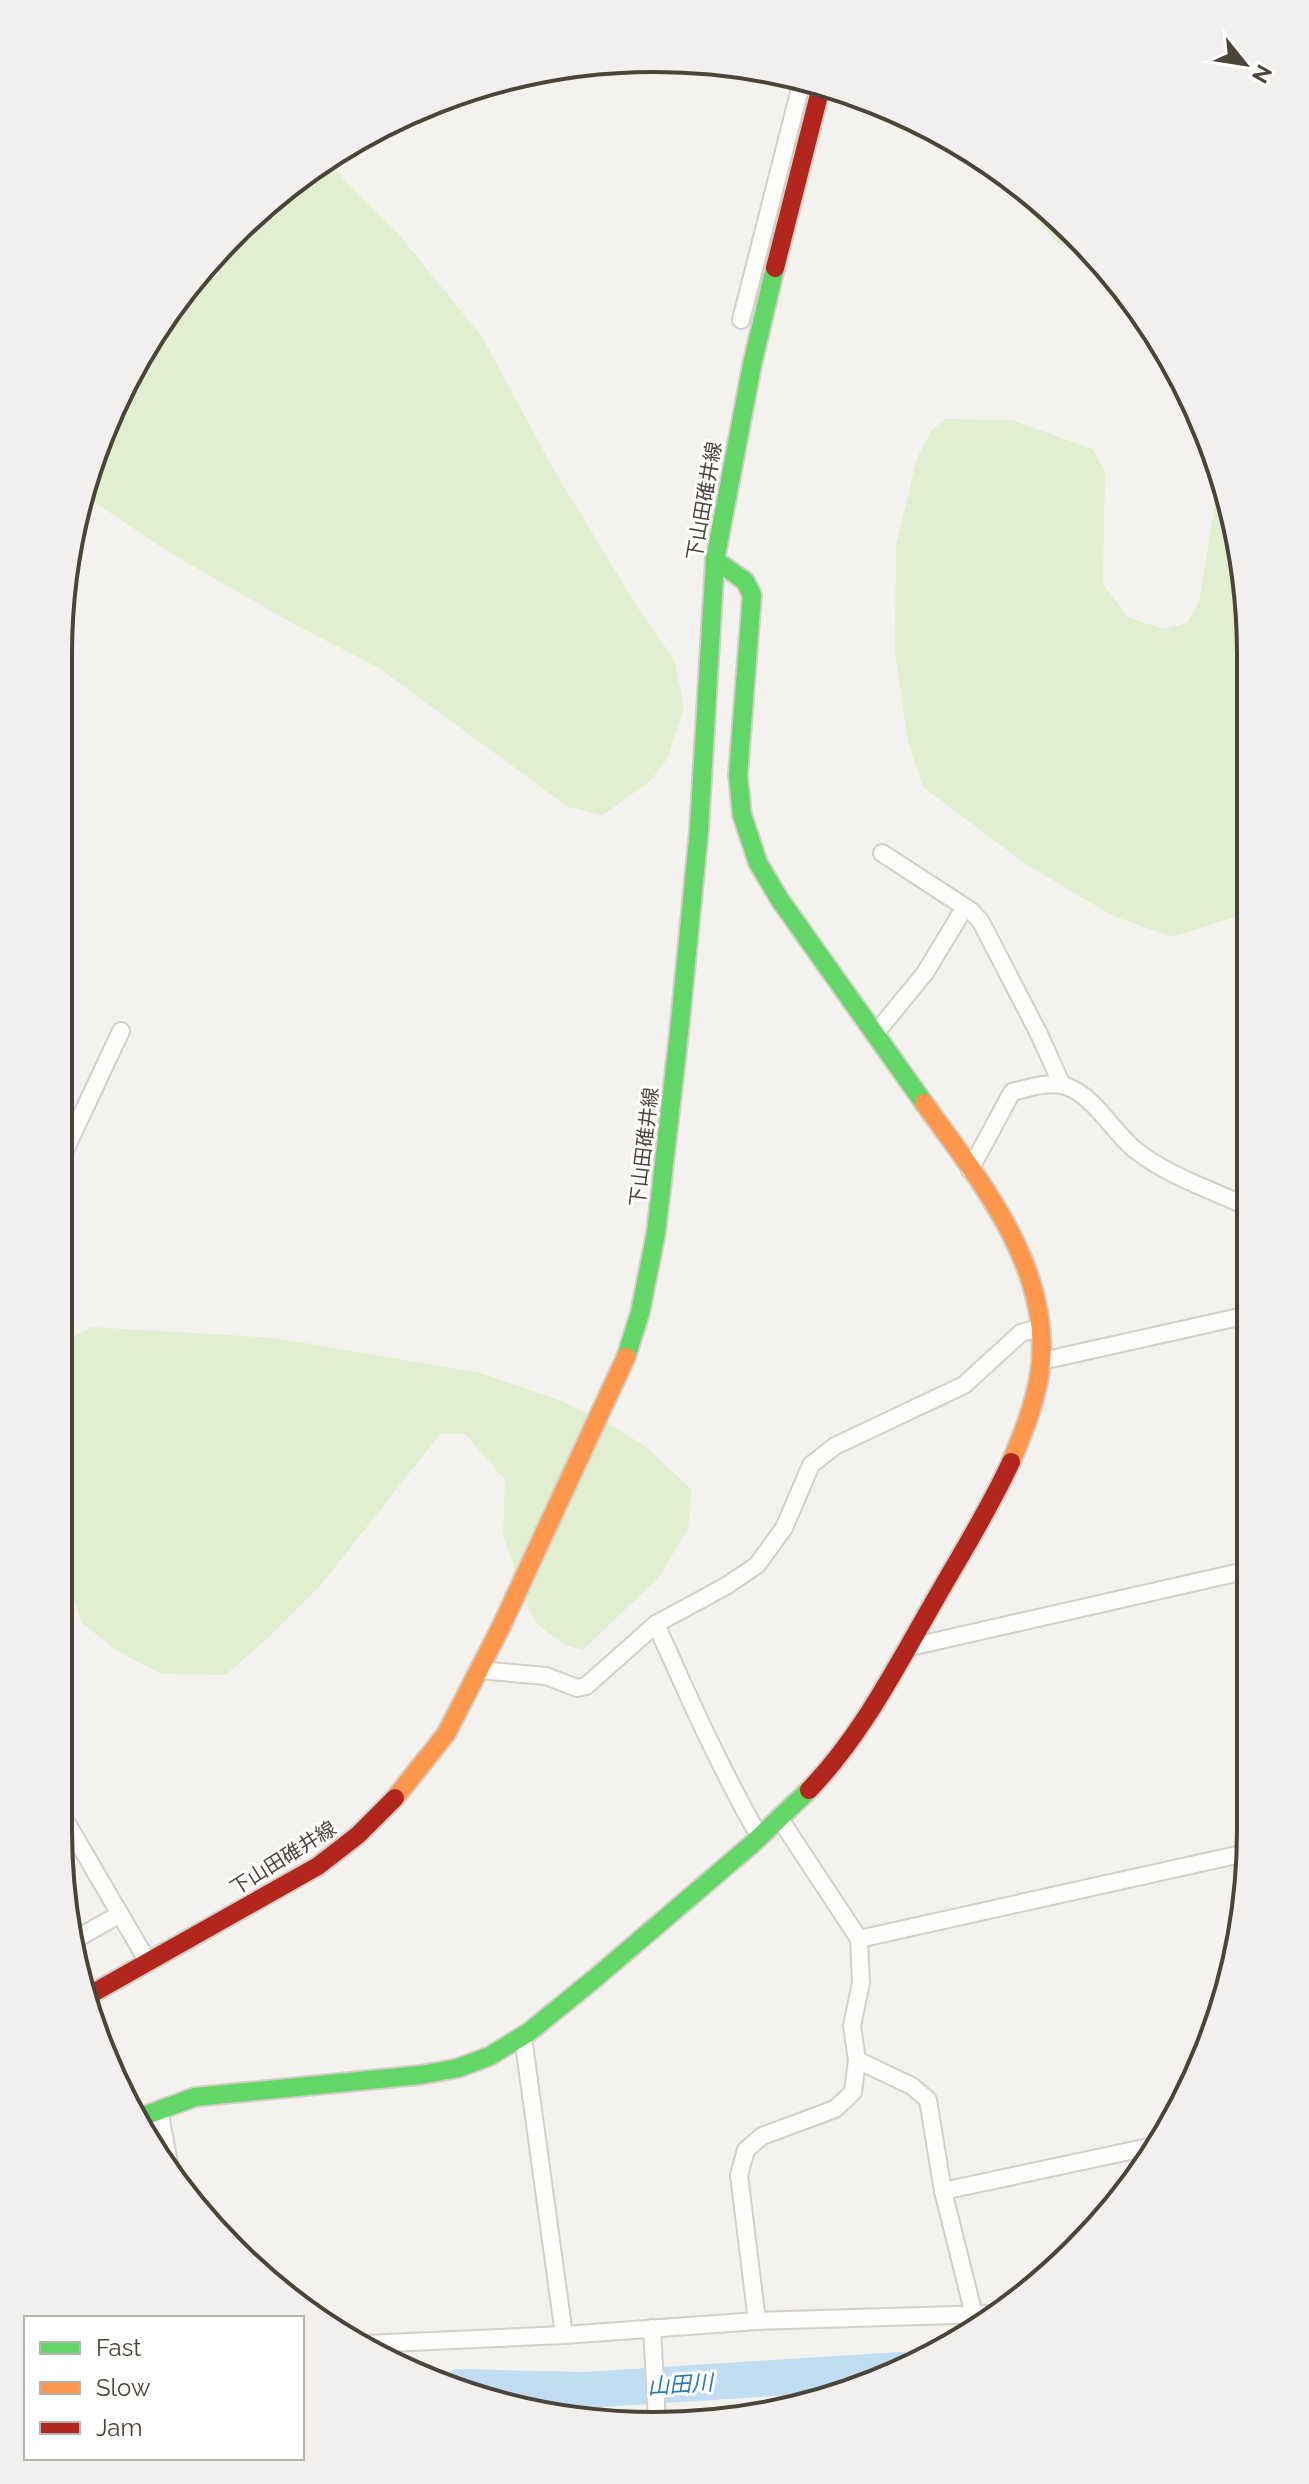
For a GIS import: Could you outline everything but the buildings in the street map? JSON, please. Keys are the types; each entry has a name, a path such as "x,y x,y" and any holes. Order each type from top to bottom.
{"street":[{"path":"741,320 800,91"},
{"name":"下山田碓井線","path":"95,1992 318,1866 389,1806 418,1772 446,1734 479,1670 623,1366 640,1313 656,1233 681,1017 699,830 715,560 752,365 818,96"},
{"path":"147,2115 195,2097 453,2070 481,2061 523,2037 780,1819 840,1755 906,1648 1012,1463 1030,1415 1042,1361 1041,1327 1033,1287 1020,1251 970,1170 780,900 758,863 742,815 738,775 752,595 745,581 715,560"},
{"path":"882,853 965,907 981,922 1062,1085"},
{"path":"875,1034 925,973 965,907"},
{"path":"72,1135 121,1031"},
{"path":"970,1170 1012,1092 1044,1084 1062,1085 1083,1096 1133,1147 1155,1163 1237,1202"},
{"path":"1042,1361 1237,1317"},
{"path":"479,1670 546,1676 577,1688 586,1686 656,1624 726,1586 757,1565 784,1528 811,1465 835,1446 964,1385 1021,1333 1041,1327"},
{"path":"906,1648 1237,1573"},
{"path":"656,1624 737,1799 759,1836"},
{"path":"757,2321 739,2175 746,2150 762,2136 835,2109 853,2092 857,2060 852,2026 861,1983 859,1939 780,1819"},
{"path":"72,1832 148,1962"},
{"path":"859,1939 1236,1855"},
{"path":"82,1936 120,1914"},
{"path":"523,2037 564,2335"},
{"path":"857,2060 912,2086 928,2100 943,2191 981,2312"},
{"path":"159,2110 166,2147"},
{"path":"943,2191 1142,2148"},
{"path":"381,2343 653,2334 757,2321 978,2314"},
{"path":"653,2334 657,2412"}],"green space":[{"path":"333,168 396,231 482,337 555,472 636,605 675,661 684,709 667,759 650,781 603,815 568,807 379,668 292,623 170,553 93,501 116,432 150,363 192,300 270,217"},
{"path":"1023,204 1074,251 1057,243"},
{"path":"945,419 1012,420 1092,449 1105,471 1103,584 1127,617 1163,629 1187,623 1199,602 1216,499 1226,541 1236,616 1237,916 1172,937 1113,916 1027,865 923,787 908,742 895,652 896,545 917,458 932,430"},
{"path":"92,1327 275,1338 480,1373 556,1399 599,1418 645,1446 692,1490 688,1529 658,1578 583,1650 564,1645 534,1621 503,1536 505,1480 465,1434 440,1434 321,1585 226,1675 162,1674 119,1652 82,1623 72,1596 72,1337"}],"waterway":[{"name":"山田川","path":"490,2388 585,2390 866,2372"}],"traffic: fast":[{"path":"626,1357 640,1313 656,1233 679,1033 699,830 715,560 752,365 775,268"},
{"path":"715,560 745,581 752,595 738,775 742,815 758,863 780,900 924,1103"},
{"path":"147,2115 195,2097 420,2075 458,2068 490,2056 529,2032 593,1980 751,1845 809,1790"}],"traffic: slow":[{"path":"924,1103 1006,1224 1034,1291 1040,1326 1041,1362 1030,1414 1011,1462"},
{"path":"395,1798 446,1734 501,1627 626,1357"}],"traffic: jam":[{"path":"775,268 819,96"},
{"path":"809,1790 845,1748 876,1702 983,1517 1011,1462"},
{"path":"95,1992 318,1866 358,1835 395,1798"}]}
